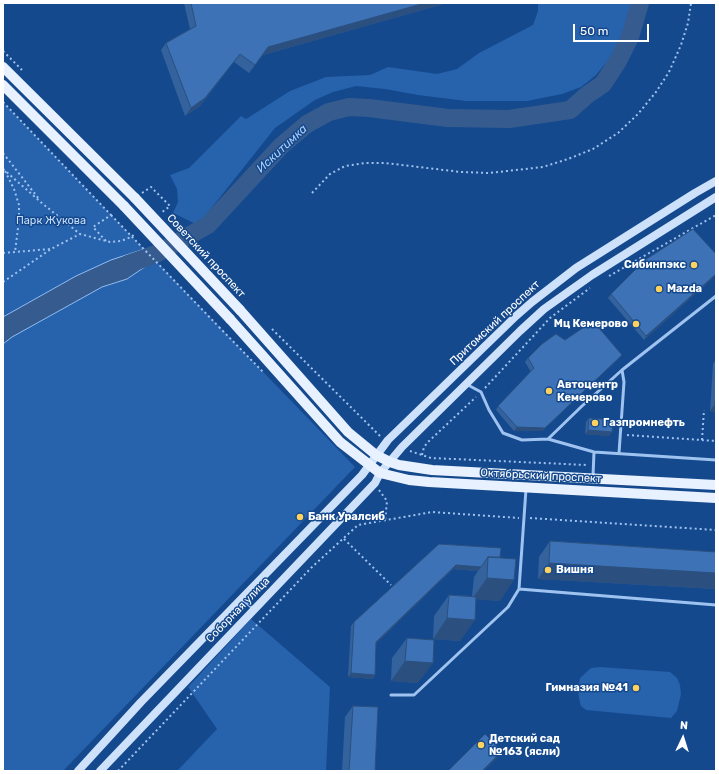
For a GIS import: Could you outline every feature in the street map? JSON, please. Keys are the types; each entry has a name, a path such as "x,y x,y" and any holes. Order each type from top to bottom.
{"main road":[{"name":"Советский проспект","path":"3,67 138,196 348,432 376,455 390,462"},
{"path":"3,85 124,206 230,319 340,442 369,465"},
{"name":"Притомский проспект","path":"369,465 388,440 532,302 586,261 716,181"},
{"name":"Притомский проспект","path":"390,462 402,447 544,309 592,275 716,197"},
{"name":"Октябрьский проспект","path":"390,462 399,465 432,470 716,485"},
{"name":"Соборная улица","path":"100,771 375,483 380,473 390,462"},
{"name":"Октябрьский проспект","path":"369,465 380,473 409,480 716,498"},
{"name":"Соборная улица","path":"78,771 141,702 369,465"}],"lane":[{"path":"548,439 622,370 716,296"},
{"path":"619,453 624,382 622,370"},
{"path":"466,384 480,392 503,432 522,440 548,439 594,452 716,460"},
{"path":"593,479 594,452"},
{"path":"392,695 414,696 508,607 519,589 526,488"},
{"path":"519,589 716,605"},
{"path":"241,599 254,609"}],"path":[{"path":"312,193 330,174 345,166 364,163 385,163 461,172 489,173 543,167 592,149 618,133 638,114 656,92 669,72 681,45 688,23 691,3"},
{"path":"3,102 218,327"},
{"path":"3,153 43,204"},
{"path":"4,170 80,234 106,242 121,241 136,233"},
{"path":"4,170 14,189 19,205 19,220 15,252"},
{"path":"138,196 151,186 170,206 159,215"},
{"path":"106,242 93,227 111,215"},
{"path":"607,277 716,215"},
{"path":"3,282 51,249 80,234"},
{"path":"3,253 51,249"},
{"path":"422,455 424,447 428,442 491,383 550,318 595,285"},
{"path":"702,440 704,410"},
{"path":"626,435 716,441"},
{"path":"118,771 311,568 358,525 432,512 716,530"},
{"path":"344,539 391,585"}],"green space":[{"path":"538,3 636,3 629,24 610,58 596,75 581,87 562,94 527,101 466,101 356,86 333,92 315,100 275,128 198,225 173,213 178,202 177,189 170,175 189,168 241,116 246,119 290,91 326,77 370,75 388,67 437,74 457,69 479,53 533,25 538,11"},
{"name":"Парк Жукова","path":"3,102 144,249 111,260 76,276 3,317"},
{"path":"155,260 355,467 63,771 3,771 3,344 12,337 102,287 127,279"},
{"path":"251,619 330,687 326,771 177,771 217,729 188,687"},
{"path":"600,667 670,672 677,678 680,685 681,694 677,711 671,718 586,710 581,706 579,698 578,690 580,678 591,668"}],"shaded area":[{"path":"144,249 155,260 127,279 102,287 12,337 3,344 3,317 76,276 111,260"}],"building":[{"path":"191,3 425,3 268,47 255,65 240,54 205,98 191,108 166,43 196,26"},
{"name":"Mazda","path":"693,229 716,254 716,274 646,336 611,294 645,260"},
{"name":"Автоцентр Кемерово","path":"593,321 622,355 545,428 517,427 498,406 534,368 528,358 542,344 556,334 565,340"},
{"path":"589,418 613,420 612,432 588,430"},
{"path":"550,541 716,552 716,573 549,563"},
{"path":"439,544 501,548 500,557 488,557 481,567 456,565 376,642 375,675 351,673 354,622"},
{"path":"488,557 516,559 514,580 487,578"},
{"path":"449,595 476,597 475,620 447,618"},
{"path":"407,638 434,640 433,663 405,661"},
{"path":"353,706 378,707 375,771 349,771"},
{"path":"485,734 502,751 482,771 448,771"}],"waterway":[{"name":"Искитимка","path":"128,264 156,254 208,225 281,146 307,124 329,112 349,107 369,108 448,118 509,119 570,110 587,95 603,84 618,61 630,37 640,3"}],"place":[{"name":"Сибинпэкс","path":"694,265"},
{"name":"Mazda","path":"659,289"},
{"name":"Мц Кемерово","path":"636,324"},
{"name":"Автоцентр Кемерово","path":"549,391"},
{"name":"Газпромнефть","path":"595,423"},
{"name":"Банк Уралсиб","path":"300,517"},
{"name":"Вишня","path":"548,570"},
{"name":"Гимназия №41","path":"636,688"},
{"name":"Детский сад №163 (ясли)","path":"481,745"}]}
